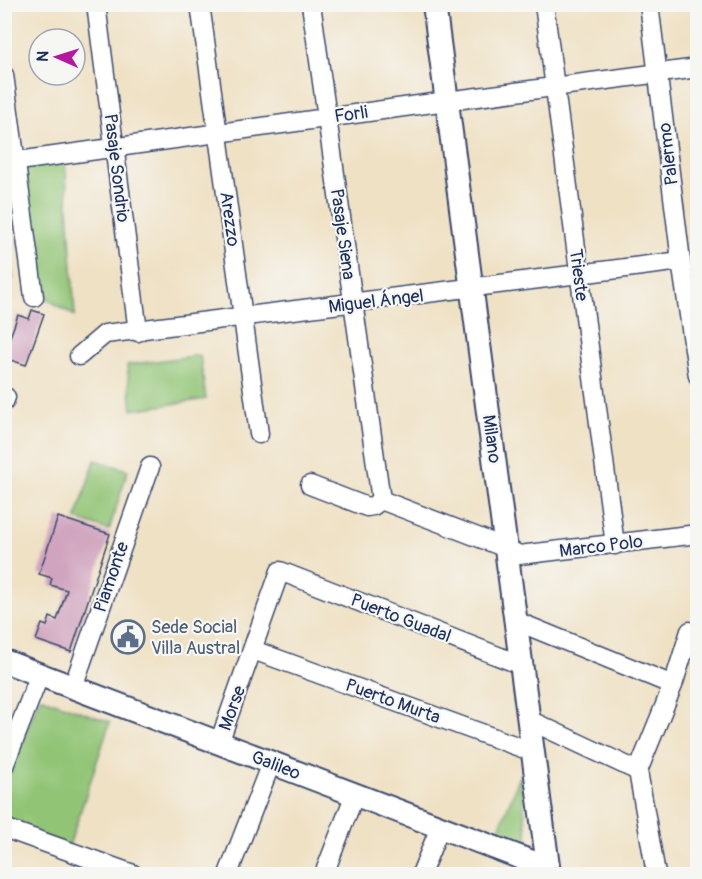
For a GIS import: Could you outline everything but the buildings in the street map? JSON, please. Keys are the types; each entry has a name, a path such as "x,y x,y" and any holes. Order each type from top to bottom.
{"street":[{"name":"Pasaje Sondrio","path":"96,4 138,332"},
{"name":"Arezzo","path":"200,4 259,434"},
{"name":"Pasaje Siena","path":"310,4 381,500"},
{"name":"Milano","path":"434,4 549,871"},
{"name":"Trieste","path":"544,4 615,545"},
{"name":"Palermo","path":"649,4 681,261 698,376"},
{"name":"Forli","path":"10,162 447,100 698,68"},
{"path":"4,75 10,162 34,297"},
{"name":"Miguel Ángel","path":"79,356 105,334 138,332 681,261"},
{"name":"Piamonte","path":"73,687 150,467"},
{"path":"310,485 368,507 374,506 381,500"},
{"name":"Marco Polo","path":"381,500 519,555 698,534"},
{"name":"Morse","path":"219,743 280,571"},
{"name":"Puerto Guadal","path":"280,571 522,665"},
{"path":"516,621 673,684"},
{"path":"656,874 638,771 673,684 690,631"},
{"name":"Puerto Murta","path":"253,650 533,752"},
{"name":"Galileo","path":"4,661 355,794 549,871"},
{"path":"4,766 40,674"},
{"path":"529,720 638,771"},
{"path":"228,874 271,763"},
{"path":"324,874 355,794"},
{"path":"421,874 440,827"},
{"path":"4,828 133,874"}],"green space":[{"path":"65,159 75,316 39,294 21,166"},
{"path":"4,231 13,279 5,281 4,281"},
{"path":"200,355 206,399 132,410 127,365"},
{"path":"95,460 128,470 109,530 76,519"},
{"path":"40,697 110,722 69,846 5,822 4,788"},
{"path":"520,776 529,850 497,834"}],"place":[{"name":"Sede Social Villa Austral","path":"128,637"}]}
